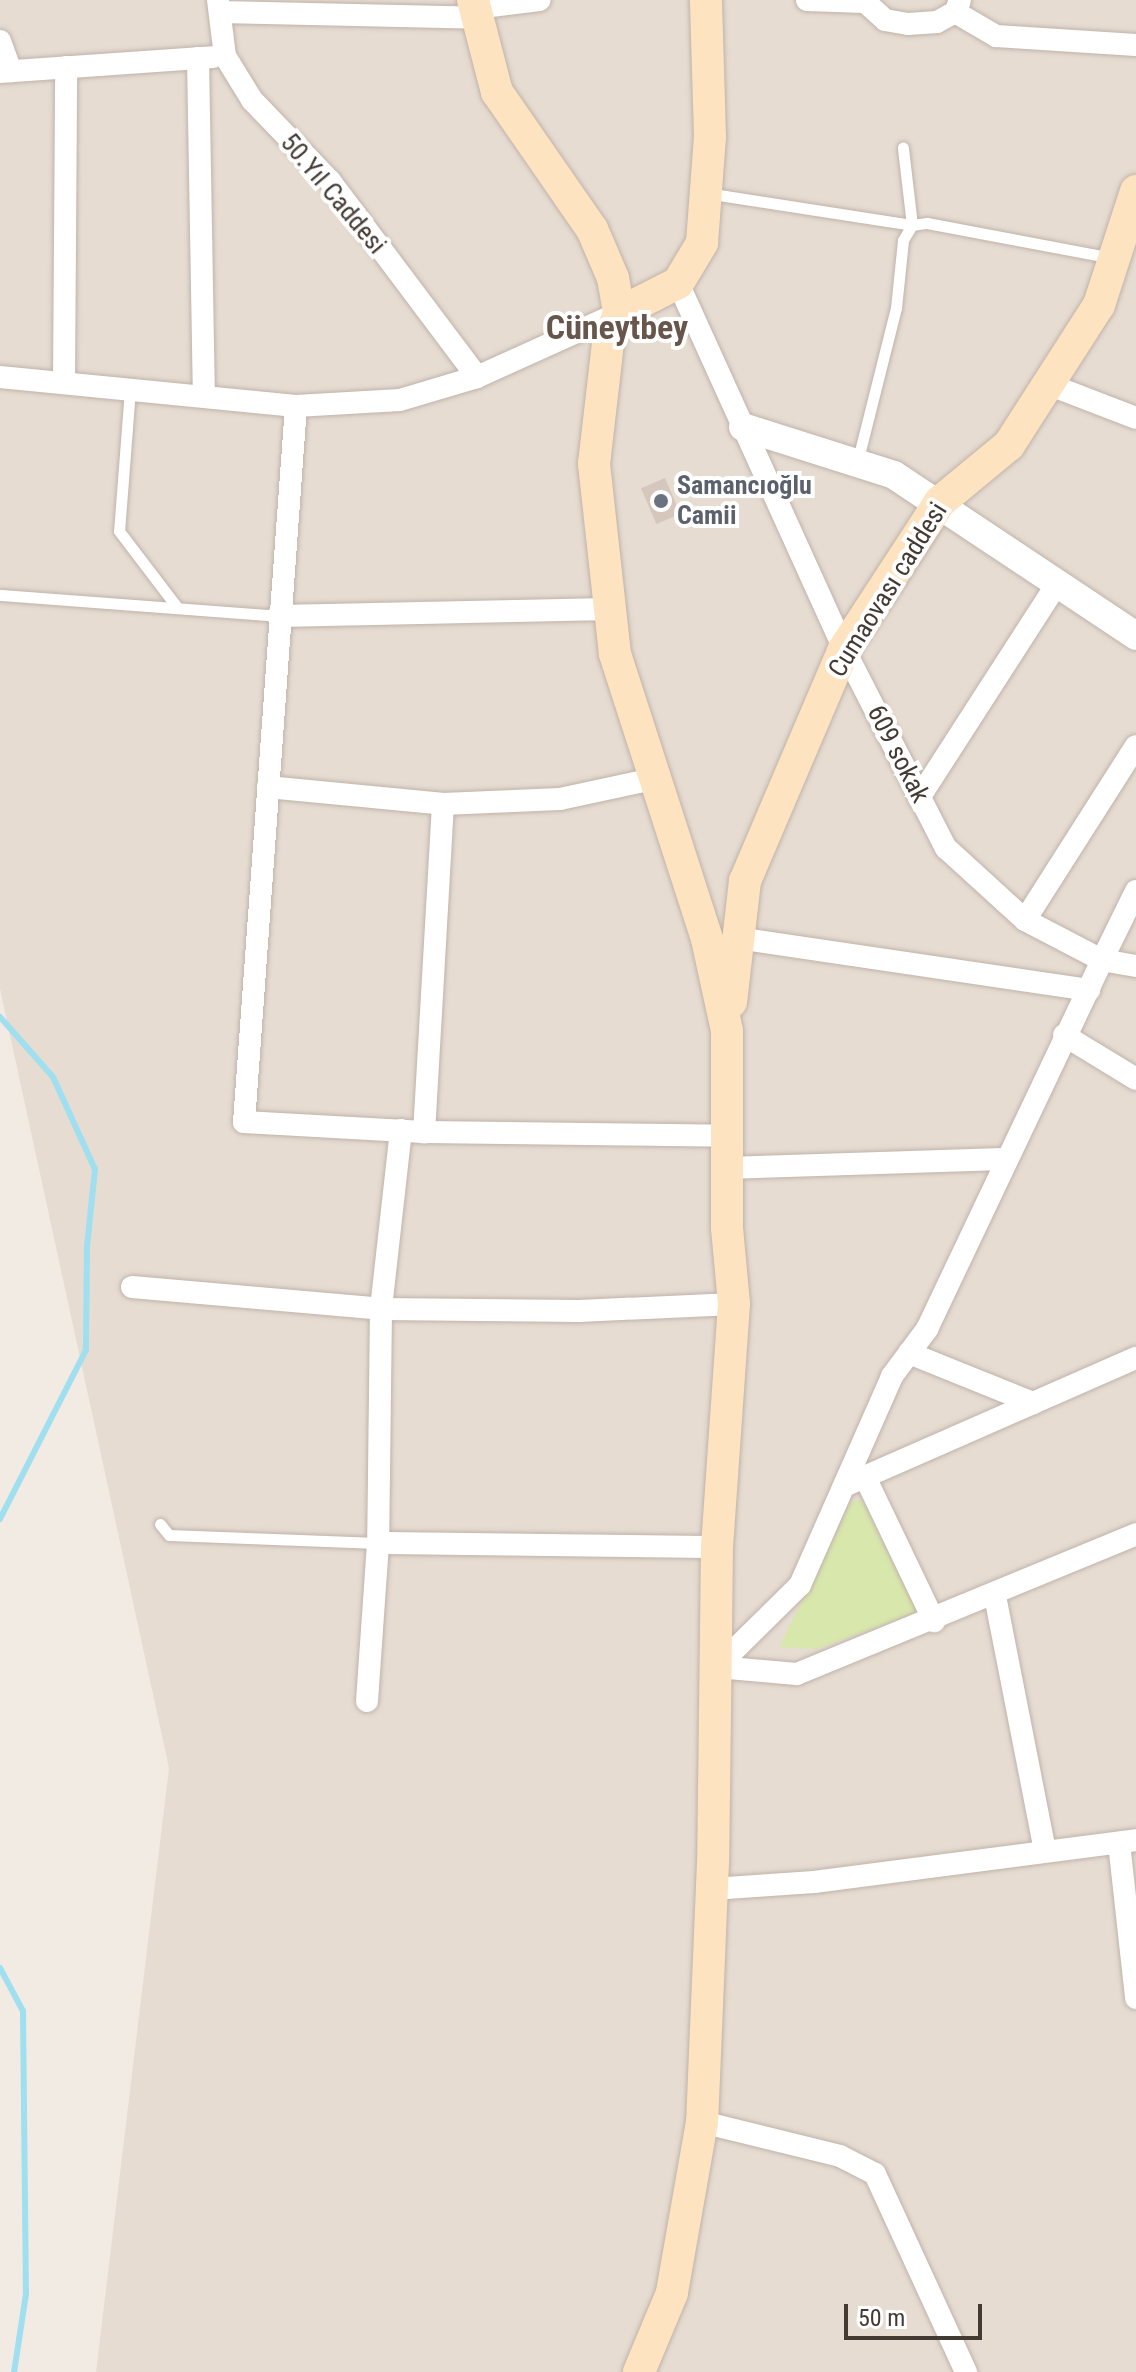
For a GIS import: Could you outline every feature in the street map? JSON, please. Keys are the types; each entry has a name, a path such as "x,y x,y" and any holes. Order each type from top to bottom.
{"main road":[{"path":"619,313 678,283 702,243 710,137 706,0"},
{"path":"475,9 497,92 592,229 613,278 619,313 608,343 594,464 615,654 707,939 727,1031 730,1136 727,1228 734,1304 717,1547 712,1889 702,2122 692,2207 672,2293 639,2372"},
{"name":"Cumaovası caddesi","path":"727,1031 745,881 844,649 940,502 1009,445 1045,383 1099,305 1121,253 1136,191"}],"street":[{"path":"219,6 475,9 540,0"},
{"path":"807,0 863,1 885,20 908,24 937,22 958,6 996,36 1136,45"},
{"name":"50.Yıl Caddesi","path":"219,6 225,56 252,100 330,181 477,377"},
{"path":"0,41 5,72 225,56"},
{"path":"198,58 204,395"},
{"path":"64,383 66,67"},
{"name":"609 sokak","path":"678,283 844,649 946,848 1025,920 1102,960 1136,966"},
{"path":"0,377 296,406 400,400 477,377 619,313"},
{"path":"1045,383 1136,418"},
{"path":"296,406 278,616 244,1122 413,1131 730,1136"},
{"path":"743,427 894,475 940,502 1136,636"},
{"path":"919,798 1057,584"},
{"path":"278,616 610,609"},
{"path":"1025,920 1136,746"},
{"path":"268,787 443,804 560,799 653,779"},
{"path":"367,1701 378,1543 381,1309 413,1131 443,804"},
{"path":"717,1667 800,1585 892,1376 927,1329 1064,1035 1136,891"},
{"path":"737,938 1089,990"},
{"path":"1064,1035 1136,1079"},
{"path":"729,1168 1007,1159"},
{"path":"132,1287 381,1309 579,1311 734,1304"},
{"path":"909,1353 1033,1403"},
{"path":"844,1486 1136,1358"},
{"path":"865,1477 934,1621"},
{"path":"717,1667 797,1674 995,1596 1136,1534"},
{"path":"378,1543 717,1547"},
{"path":"995,1596 1045,1851"},
{"path":"712,1889 814,1882 1128,1842 1136,1998"},
{"path":"702,2122 840,2156 875,2174 966,2372"}],"lane":[{"path":"857,464 896,308 903,240 912,225 903,148"},
{"path":"706,193 1121,253"},
{"path":"130,388 119,531 177,607"},
{"path":"0,595 278,616"},
{"path":"160,1524 169,1535 378,1543"}],"shaded area":[{"path":"0,0 1136,0 1136,2372 96,2372 169,1768 0,989"}],"green space":[{"path":"862,1500 918,1612 817,1649 779,1647 851,1502"}],"building":[{"name":"Samancıoğlu Camii","path":"665,478 680,514 656,524 641,488"}],"waterway":[{"path":"0,1017 53,1077 95,1169 87,1246 86,1350 0,1519"},
{"path":"0,1968 23,2011 26,2294 14,2372"}],"place":[{"name":"Samancıoğlu Camii","path":"661,501"}],"district":[{"name":"Cüneytbey","path":"617,328"}]}
